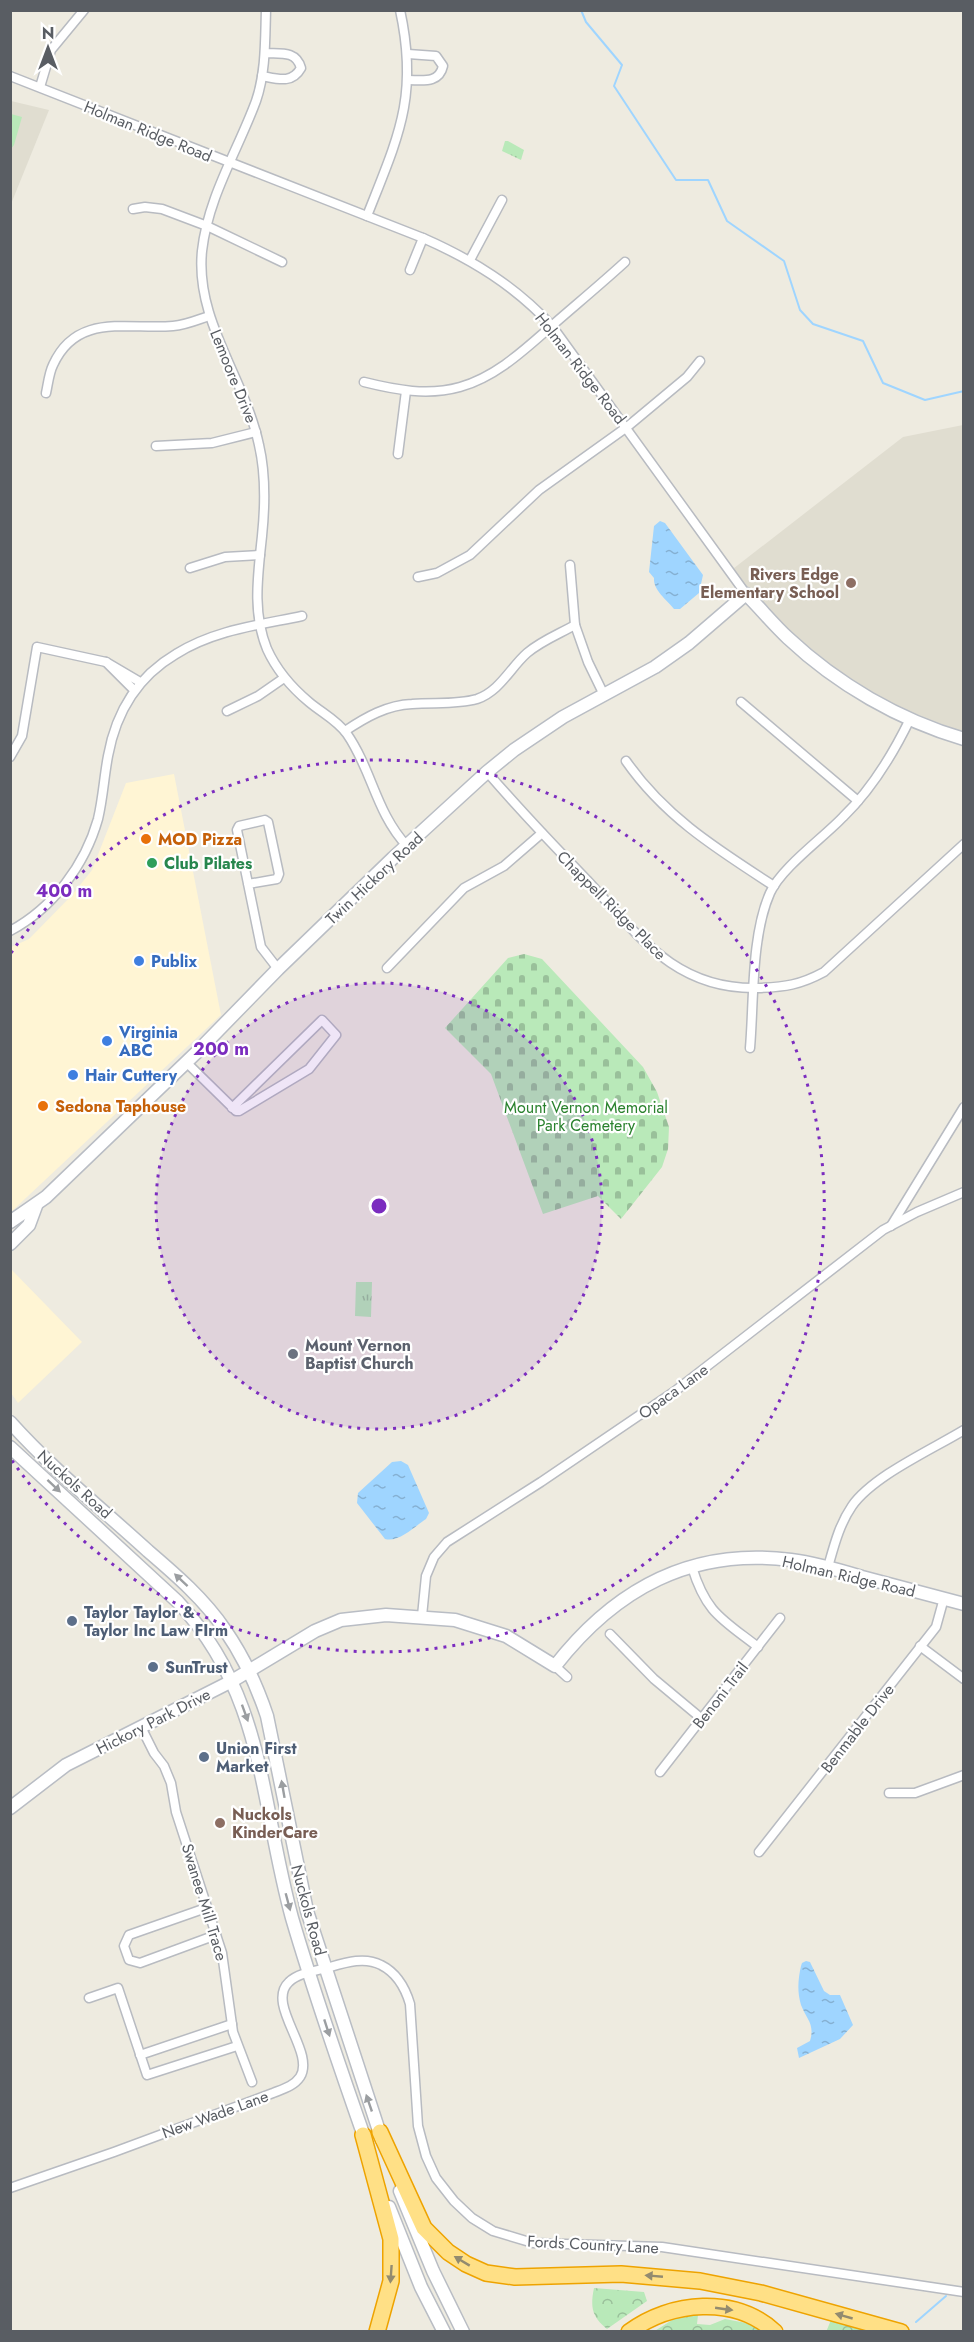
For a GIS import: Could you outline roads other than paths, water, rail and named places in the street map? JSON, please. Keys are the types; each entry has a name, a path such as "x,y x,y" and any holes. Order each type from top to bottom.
{"highway":[{"path":"380,2132 424,2228 448,2252 486,2273 514,2277 621,2274 700,2281 761,2293 901,2331"},
{"path":"363,2135 391,2239 391,2281 377,2331"},
{"path":"629,2331 652,2317 666,2312 705,2306 729,2308 744,2313 775,2331"}],"street":[{"path":"40,87 51,50 84,10"},
{"name":"Lemoore Drive","path":"266,10 265,53 256,101 229,163 207,226 202,251 202,279 209,316 241,388 256,432 264,482 264,514 256,602 259,625 268,649 284,678 345,731 362,757 384,814 394,831 407,846"},
{"path":"367,216 400,127 408,80 408,54 400,10"},
{"path":"262,76 286,80 296,76 300,68 298,60 292,54 265,53"},
{"path":"408,54 436,56 441,60 442,66 441,73 432,80 408,80"},
{"name":"Holman Ridge Road","path":"10,76 423,238 470,260 516,292 552,326 746,594 789,639 828,670 877,702 910,719 963,740"},
{"path":"470,260 502,200"},
{"path":"133,210 153,207 207,226 282,262"},
{"path":"410,270 423,238"},
{"path":"364,382 406,391 440,391 480,380 501,368 625,262"},
{"path":"46,393 53,365 65,347 79,334 100,326 174,326 209,316"},
{"path":"418,577 437,573 470,555 534,494 627,427 687,377 700,361"},
{"path":"398,453 406,391"},
{"path":"156,446 212,442 256,432"},
{"path":"189,568 225,557 260,555"},
{"path":"570,565 575,625 588,662 604,695"},
{"name":"Twin Hickory Road","path":"10,1222 19,1214 36,1206 186,1062 278,969 488,772 538,733 639,677 689,643 746,594"},
{"path":"10,931 36,914 56,895 71,876 87,849 98,816 115,727 137,686 164,662 199,641 219,634 302,616"},
{"path":"345,731 376,712 393,707 411,704 458,703 478,698 500,684 523,657 538,644 575,625"},
{"path":"10,757 22,736 37,647 106,662 137,686"},
{"path":"227,711 258,696 284,678"},
{"path":"741,702 858,801"},
{"path":"750,1048 759,929 774,885 858,801 888,760 910,719"},
{"path":"626,761 652,795 682,824 774,885"},
{"name":"Chappell Ridge Place","path":"488,772 542,833 655,952 672,965 708,982 735,988 797,985 824,972 963,844"},
{"path":"248,884 277,879 279,874 268,822 265,820 239,826 237,830 248,884 261,947 278,969"},
{"path":"387,968 464,888 504,866 542,833"},
{"path":"186,1062 232,1107 239,1111 309,1069 336,1035 322,1020 232,1107"},
{"path":"891,1226 963,1107"},
{"name":"Opaca Lane","path":"422,1616 426,1576 434,1557 447,1542 541,1482 675,1391 891,1226 963,1192"},
{"name":"Twin Hickory Road","path":"10,1244 29,1225 36,1206"},
{"name":"Nuckols Road","path":"10,1422 40,1453 190,1588 225,1629 249,1672 272,1735 300,1881 325,1968 418,2238 463,2331"},
{"path":"828,1567 842,1523 862,1494 881,1479 963,1430"},
{"name":"Nuckols Road","path":"10,1447 183,1608 213,1647 232,1681 254,1740 282,1877 309,1973 363,2135 404,2247 444,2331"},
{"name":"Holman Ridge Road","path":"555,1666 586,1629 623,1598 652,1582 692,1567 720,1560 753,1558 792,1560 828,1567 963,1604"},
{"path":"692,1567 701,1594 710,1608 758,1647"},
{"name":"Benmable Drive","path":"759,1852 936,1627 944,1598"},
{"name":"Hickory Park Drive","path":"10,1808 66,1765 232,1681 315,1631 340,1620 369,1616 422,1616 455,1620 490,1630 520,1643 555,1666 567,1677"},
{"name":"Benoni Trail","path":"660,1772 780,1618"},
{"path":"610,1634 654,1679 702,1719"},
{"path":"920,1646 963,1679"},
{"name":"Swanee Mill Trace","path":"141,1727 168,1776 176,1812 225,1966 237,2046 252,2082"},
{"path":"889,1793 915,1793 963,1775"},
{"path":"206,1908 129,1935 124,1946 129,1959 140,1963 216,1935"},
{"name":"Fords Country Lane","path":"309,1973 356,1961 371,1961 389,1970 401,1982 410,2004 418,2126 426,2156 436,2178 454,2201 472,2218 493,2230 533,2243 623,2245 695,2251 963,2292"},
{"name":"New Wade Lane","path":"10,2188 114,2152 295,2083 302,2074 303,2061 283,2005 282,1995 288,1982 309,1973"},
{"path":"88,1998 118,1988 147,2075 237,2046"},
{"path":"140,2055 232,2024"}],"water":[{"path":"660,521 665,523 703,575 699,593 680,609 674,609 661,595 649,572 654,526"},
{"path":"401,1461 408,1465 429,1513 426,1519 407,1533 390,1540 385,1539 357,1503 358,1493 392,1462"},
{"path":"806,1961 810,1962 824,1991 830,1995 840,1995 853,2025 840,2039 799,2058 797,2048 810,2041 811,2035 810,2022 801,2005 798,1990 801,1966"}],"waterway":[{"path":"581,10 586,22 622,65 614,86 676,180 708,180 727,221 784,261 800,310 813,324 863,341 883,383 925,400 964,391"},
{"path":"916,2322 946,2296"}],"place":[{"name":"Rivers Edge Elementary School","path":"851,583"},
{"name":"MOD Pizza","path":"146,839"},
{"name":"Club Pilates","path":"152,863"},
{"name":"Publix","path":"139,961"},
{"name":"Virginia ABC","path":"107,1041"},
{"name":"Hair Cuttery","path":"73,1075"},
{"name":"Sedona Taphouse","path":"43,1106"},
{"name":"Mount Vernon Baptist Church","path":"293,1354"},
{"name":"Taylor Taylor & Taylor Inc Law FIrm","path":"72,1621"},
{"name":"SunTrust","path":"153,1667"},
{"name":"Union First Market","path":"204,1757"},
{"name":"Nuckols KinderCare","path":"220,1823"}],"park label":[{"name":"Mount Vernon Memorial Park Cemetery","path":"586,1116"}]}
